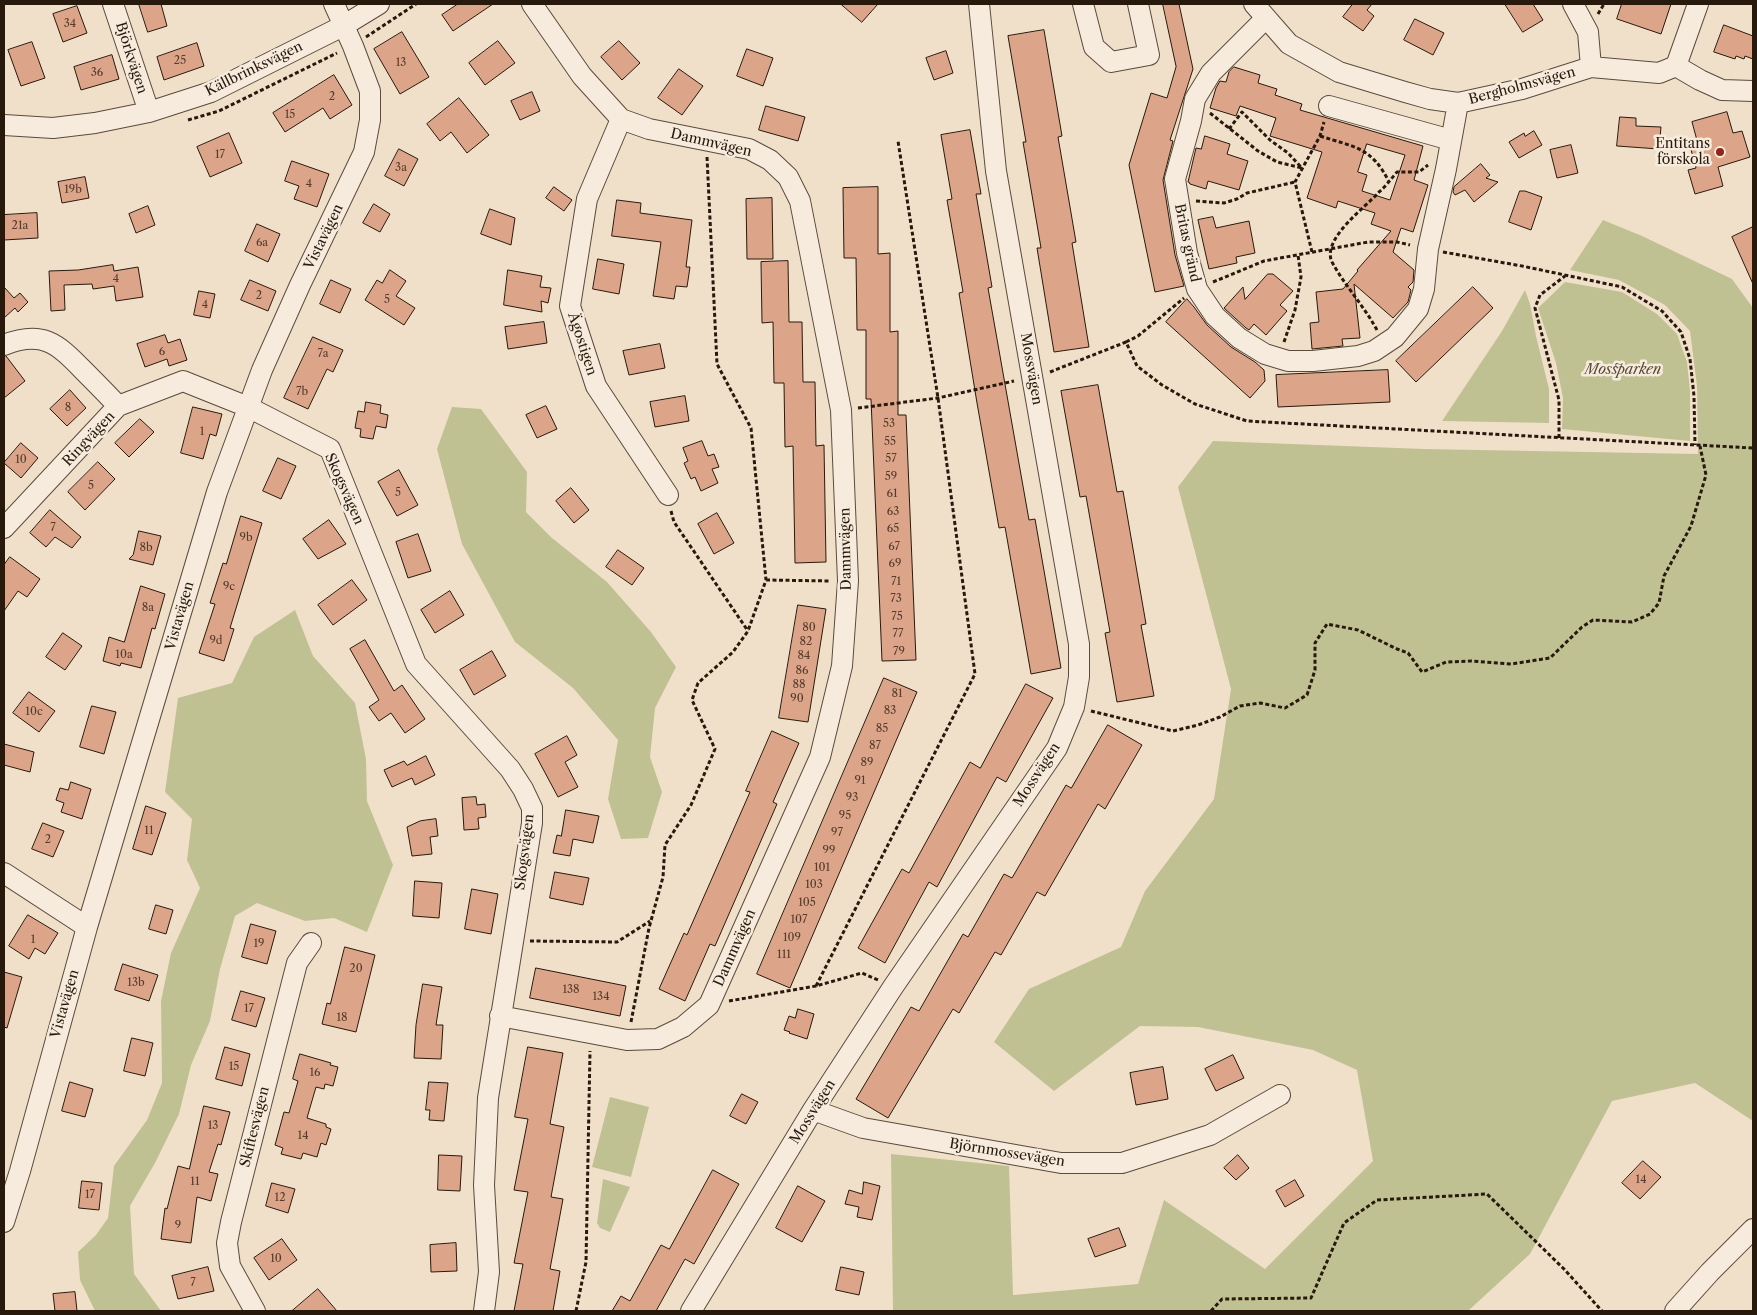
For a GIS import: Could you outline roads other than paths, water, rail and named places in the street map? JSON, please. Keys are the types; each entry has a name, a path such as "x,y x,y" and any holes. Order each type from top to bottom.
{"street":[{"name":"Björkvägen","path":"113,4 149,112"},
{"name":"Vistavägen","path":"4,1222 20,1171 87,927 217,492 262,370 300,285 364,152 370,120 370,90 334,4"},
{"name":"Källbrinksvägen","path":"4,125 53,128 95,123 149,112 211,92 343,26 379,4"},
{"name":"Dammvägen","path":"500,1016 591,1033 631,1045 658,1039 683,1027 709,1005 820,757 842,666 848,581 841,410 800,201 788,178 770,160 748,149 650,129 621,119 582,76 532,4"},
{"name":"Mossvägen","path":"691,1311 813,1110 893,987 1057,748 1074,707 1079,677 1079,644 996,171 979,4"},
{"path":"1083,4 1094,47 1111,62 1149,56 1138,4"},
{"path":"1574,4 1588,32 1591,67"},
{"path":"1698,4 1676,66 1722,90 1753,91"},
{"name":"Bergholmsvägen","path":"1260,11 1289,44 1339,72 1413,95 1458,103 1522,89 1591,67 1658,73 1676,66"},
{"name":"Britas gränd","path":"1260,11 1211,73 1195,99 1175,179 1187,253 1197,289 1215,316 1239,338 1266,354 1288,361 1313,361 1358,356 1374,351 1396,337 1418,309 1424,289 1428,249 1446,169 1458,103"},
{"path":"1329,106 1451,140"},
{"name":"Ägostigen","path":"621,119 587,199 570,306 596,386 668,495"},
{"path":"4,345 29,339 38,339 63,349 118,406"},
{"name":"Ringvägen","path":"4,528 51,480 118,406 183,381 248,408"},
{"name":"Skogsvägen","path":"248,408 330,449 416,664 510,769 524,790 532,808 532,823 488,1098 484,1185 489,1272 484,1311"},
{"path":"4,873 87,927"},
{"name":"Skiftesvägen","path":"255,1311 230,1266 227,1243 233,1212 297,963 311,943"},
{"name":"Björnmossevägen","path":"813,1110 863,1128 1061,1163 1122,1163 1210,1135 1280,1095"},
{"path":"1675,1311 1710,1272 1753,1229"}],"place":[{"name":"Entitans förskola","path":"1720,152"}],"park label":[{"name":"Mossparken","path":"1623,370"}]}
